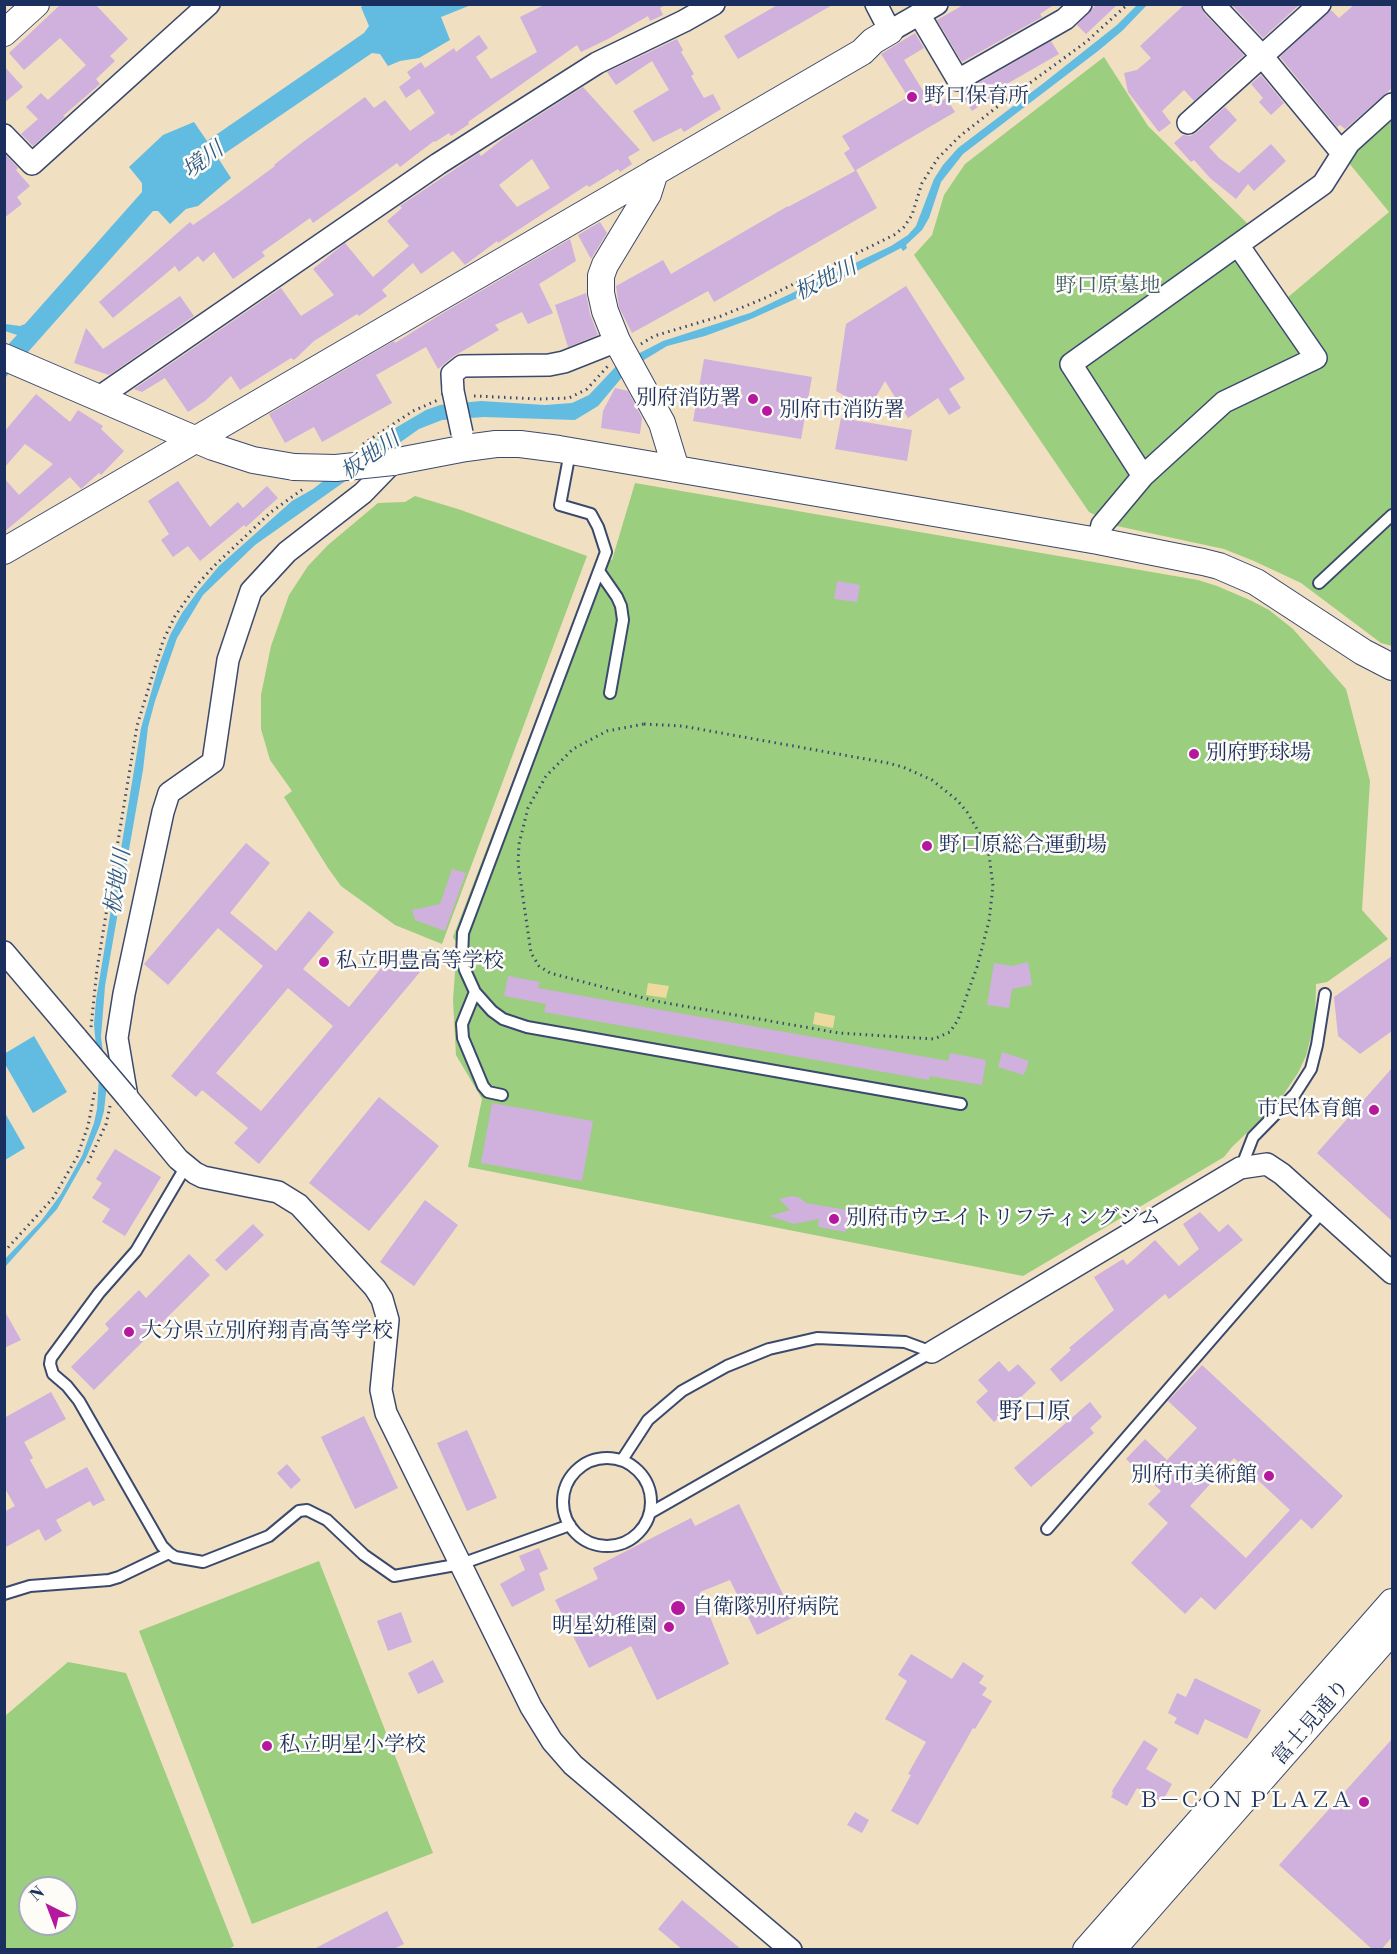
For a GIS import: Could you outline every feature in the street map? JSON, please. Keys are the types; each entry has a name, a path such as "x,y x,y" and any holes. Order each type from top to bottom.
{"street":[{"path":"4,33 36,4"},
{"path":"4,135 32,164 209,4"},
{"path":"98,398 438,164 597,63 714,4"},
{"path":"876,4 890,31"},
{"path":"4,551 862,52 873,41 928,9 958,81 1065,19 1081,4"},
{"path":"1213,4 1262,56 1342,153"},
{"path":"1188,123 1320,4"},
{"path":"1143,476 1071,364 1323,184 1349,143 1392,104"},
{"path":"655,172 648,194 605,264 601,276 601,293 604,311 626,348 662,423 676,469"},
{"path":"1098,541 1102,525 1143,476 1224,402 1316,358 1238,245"},
{"path":"464,440 453,391 452,374 456,368 462,366 549,365 626,348"},
{"path":"4,357 196,440 253,460 294,467 336,468 393,462 464,440 520,444 1098,541 1203,562 1231,571 1273,592 1363,652 1392,667"},
{"path":"123,1102 117,1038 124,994 163,812 169,793 213,762 228,660 251,591 287,552 363,493 393,462"},
{"path":"4,952 77,1038 123,1102 186,1166 203,1177 278,1192 299,1205 309,1213 379,1294 388,1320 381,1390 383,1406 531,1707 552,1741 573,1765 791,1950"},
{"path":"932,1352 1240,1168 1267,1164 1282,1174 1392,1273"},
{"path":"1086,1950 1392,1602"},
{"name":"富士見通り","path":"1112,1950 1392,1631"}],"lane":[{"path":"571,451 560,505 591,514 606,552 463,933 464,964 475,992 503,1019 527,1027 961,1104"},
{"path":"1319,583 1392,515"},
{"path":"600,571 617,597 623,620 610,693"},
{"path":"475,992 462,1024 463,1038 483,1086 488,1092 502,1095"},
{"path":"1240,1168 1253,1137 1295,1094 1311,1069 1325,994"},
{"path":"186,1166 136,1251 99,1293 51,1358 50,1364 53,1374 79,1401 168,1553 181,1559 203,1562 269,1536 300,1511 307,1510 327,1520 364,1555 394,1576 461,1564 570,1525"},
{"path":"1047,1528 1323,1211"},
{"path":"622,1460 648,1420 682,1391 727,1366 769,1349 817,1338 905,1342 932,1352"},
{"path":"650,1513 932,1352"},
{"path":"607,1457 622,1460 643,1475 649,1487 650,1513 643,1527 632,1538 618,1544 603,1546 589,1543 576,1534 570,1525 562,1508 563,1493 569,1479 579,1467 592,1460 607,1457"},
{"path":"4,1594 30,1587 109,1580 168,1553"}],"path":[{"path":"626,348 654,336 721,316 765,298 894,235 904,227 912,215 922,183 938,158 960,136 1086,42 1128,4"},
{"path":"644,724 682,726 888,763 932,780 968,812 983,840 992,870 992,902 984,944 958,1020 950,1032 934,1039 839,1033 655,1001 544,970 531,953 518,862 522,826 536,791 559,762 589,739 616,729 644,724"},
{"path":"88,1163 106,1125 110,1107 123,1102"}],"green space":[{"name":"野口原墓地","path":"1104,57 1148,126 1251,227 1244,242 1287,298 1389,212 1349,163 1354,148 1392,113 1392,646 1381,643 1301,583 1254,561 1224,549 1117,526 1089,512 914,255 932,235 944,195 965,164"},
{"name":"野口原総合運動場","path":"635,483 1198,580 1217,586 1269,610 1293,629 1346,689 1370,781 1362,910 1388,939 1327,982 1316,984 1315,1020 1306,1056 1298,1073 1277,1104 1224,1157 1023,1276 468,1167 482,1099 456,1055 453,1000 457,944 453,937 598,557 612,560"},
{"path":"415,496 461,510 587,556 442,944 395,925 341,886 284,797 292,791 270,760 261,729 261,695 271,646 289,595 308,566 328,545 378,503 405,502"},
{"path":"319,1561 433,1853 252,1924 139,1631"},
{"path":"68,1662 126,1673 234,1946 227,1950 5,1949 5,1716"}],"sand":[{"path":"648,983 669,986 666,998 646,995"},
{"path":"815,1012 835,1016 833,1028 813,1024"}],"water":[{"name":"境川","path":"364,5 471,5 441,17 450,40 419,58 400,61 388,66 380,54 372,53 218,158 231,178 198,206 186,209 170,224 158,211 153,211 5,378 5,348 17,335 5,331 5,324 20,326 25,324 142,192 142,183 129,167 163,135 194,122 207,141 364,33 369,26 361,7"},
{"name":"板地川","path":"1137,5 1147,5 1122,31 1098,51 963,154 941,182 929,218 922,230 906,245 907,248 903,251 901,248 853,273 751,319 705,336 667,346 629,369 598,406 575,420 484,417 442,420 419,429 255,545 203,595 177,638 148,727 143,770 105,986 101,1037 107,1083 100,1125 86,1158 57,1209 5,1267 5,1259 41,1221 61,1194 82,1156 94,1123 99,1077 94,1025 96,1000 141,728 170,635 182,613 219,566 292,501 313,489 380,437 426,410 440,405 481,401 545,405 572,403 589,395 622,360 663,341 750,313 891,246 908,235 916,226 934,179 958,148 1117,25"},
{"path":"34,1036 67,1092 33,1113 5,1064 4,1054"},
{"path":"5,1113 25,1148 4,1160"}],"building":[{"path":"61,4 95,4 128,39 110,56 115,61 96,79 100,84 33,146 21,134 38,119 26,107 41,93 48,100 86,65 60,38 24,70 9,53"},
{"path":"546,4 667,4 660,8 663,15 650,21 648,16 581,52 577,45 451,136 449,133 434,141 400,167 397,163 313,223 310,218 262,252 265,256 233,279 214,252 203,262 198,256 179,272 175,266 113,318 99,302 190,222 193,225 229,200 365,97 374,108 385,100 410,131 435,113 419,89 406,98 399,87 411,78 407,72 421,62 425,68 454,48 456,52 479,35 488,48 476,57 491,79 537,52 520,17"},
{"path":"779,4 834,4 738,59 724,36"},
{"path":"965,4 1055,4 1040,14 1042,17 962,62 937,20"},
{"path":"1097,4 1118,4 1086,34 1077,25"},
{"path":"1185,4 1201,4 1204,13 1244,55 1194,101 1184,90 1162,111 1171,123 1159,132 1128,92 1124,73 1137,70 1151,58 1140,46"},
{"path":"1231,4 1300,4 1263,38"},
{"path":"1355,4 1392,4 1392,88 1345,129 1340,125 1337,127 1280,57 1331,10 1339,18"},
{"path":"915,33 924,48 904,60 933,107 946,98 955,112 856,170 877,208 714,302 708,291 632,333 619,307 616,286 663,260 671,274 788,206 855,171 844,153 850,149 842,136 908,97 881,54"},
{"path":"677,39 683,50 681,52 694,74 691,76 704,98 713,94 721,109 684,132 681,128 653,142 633,111 669,90 652,61 616,85 607,72"},
{"path":"1051,41 1059,54 998,89 1000,92 972,111 961,93"},
{"path":"4,66 23,87 4,103"},
{"path":"1261,75 1284,103 1271,115 1259,102 1263,98 1251,84"},
{"path":"583,87 640,150 628,157 632,164 620,172 618,169 589,187 587,185 498,243 497,241 465,265 453,251 421,274 413,263 382,290 387,296 359,316 357,314 314,341 294,360 291,358 240,390 231,376 205,401 188,412 165,378 142,392 134,389 281,288 301,316 334,295 313,269 345,243 373,277 409,246 387,221 402,208 400,206 479,153 481,156 505,137","holes":["532,159 550,188 517,207 499,185"]},
{"path":"1225,107 1237,120 1209,147 1219,158 1239,173 1271,144 1286,161 1254,191 1248,184 1236,199 1210,178 1194,160 1191,162 1174,143 1183,135 1190,136 1196,133"},
{"path":"5,154 30,186 17,197 22,204 4,218"},
{"path":"600,222 607,233 591,259 578,235"},
{"path":"570,239 576,261 539,284 553,313 528,324 522,312 495,325 499,330 454,356 438,369 426,347 376,375 392,403 322,442 314,427 285,443 269,414 394,341 395,343"},
{"path":"906,286 965,379 949,389 961,408 949,415 938,398 908,418 885,381 869,409 836,391 846,324"},
{"path":"586,293 590,314 598,335 568,347 555,305"},
{"path":"180,296 194,316 109,375 74,363 86,328 103,349"},
{"name":"別府消防署","path":"704,359 812,377 801,439 693,421"},
{"path":"615,388 628,391 642,418 640,434 601,428 603,411"},
{"path":"36,394 70,422 78,410 103,426 101,429 124,451 101,475 99,473 81,489 70,477 4,532 4,478 19,495 53,464 25,444 4,468 4,432"},
{"path":"841,418 912,430 907,461 835,449"},
{"path":"178,481 210,527 238,502 243,508 267,486 278,498 246,527 244,525 200,561 188,546 173,557 161,540 169,534 148,501"},
{"path":"837,581 860,585 857,602 834,599"},
{"path":"246,843 270,863 230,913 276,951 309,911 334,932 303,969 349,1007 395,951 420,972 259,1164 234,1143 248,1128 202,1090 196,1097 171,1076 263,966 218,928 168,985 144,964","holes":["288,988 333,1026 261,1111 216,1073"]},
{"path":"452,869 466,873 445,931 415,920 412,910 440,904"},
{"path":"1392,956 1392,1031 1360,1054 1338,1036 1334,997"},
{"path":"1028,962 1032,985 1012,989 1009,1008 987,1005 994,963 1012,966"},
{"path":"508,976 540,982 538,988 948,1061 950,1053 986,1060 982,1085 930,1076 929,1080 544,1012 546,1004 504,996"},
{"path":"1002,1052 1029,1061 1024,1075 998,1067"},
{"name":"市民体育館","path":"1392,1068 1392,1221 1317,1153"},
{"path":"379,1097 439,1146 369,1231 309,1183"},
{"path":"492,1103 593,1121 582,1181 481,1163"},
{"path":"115,1149 161,1177 125,1236 102,1222 110,1209 92,1198 102,1183 96,1179"},
{"path":"792,1196 806,1203 854,1211 849,1213 846,1232 818,1227 819,1219 794,1224 769,1216 790,1210 779,1199"},
{"path":"425,1200 458,1225 414,1286 380,1262"},
{"path":"1200,1212 1219,1232 1228,1224 1243,1240 1169,1299 1165,1294 1061,1382 1050,1369 1071,1350 1069,1348 1114,1310 1094,1277 1123,1259 1127,1265 1155,1240 1179,1266 1199,1249 1183,1224"},
{"path":"253,1224 264,1235 226,1271 215,1260"},
{"path":"189,1254 210,1275 94,1390 71,1367 109,1329 105,1324 139,1290 146,1298"},
{"path":"4,1310 21,1340 4,1348"},
{"path":"999,1361 1009,1372 1018,1364 1036,1383 994,1422 976,1402 988,1391 978,1380"},
{"path":"1202,1365 1343,1496 1312,1529 1301,1519 1215,1610 1201,1597 1185,1614 1131,1563 1168,1523 1148,1504 1161,1491 1126,1459 1145,1439 1167,1460 1197,1428 1168,1401","holes":["1234,1458 1290,1510 1246,1558 1190,1506"]},
{"path":"51,1392 66,1419 24,1442 33,1458 30,1460 46,1489 87,1467 105,1500 93,1506 90,1501 56,1520 62,1531 45,1541 39,1529 4,1548 4,1512 15,1506 4,1487 4,1418"},
{"path":"1090,1402 1102,1417 1090,1428 1094,1433 1031,1487 1014,1468"},
{"path":"364,1416 398,1488 355,1509 321,1437"},
{"path":"467,1430 497,1498 467,1511 437,1443"},
{"path":"287,1464 301,1480 291,1489 277,1473"},
{"path":"739,1504 794,1617 757,1635 730,1580 700,1592 729,1664 657,1700 631,1646 589,1668 555,1600 598,1579 593,1568 691,1518 695,1526"},
{"path":"539,1548 548,1569 539,1573 545,1590 512,1607 500,1584 525,1570 519,1556"},
{"path":"401,1612 412,1642 388,1651 377,1621"},
{"path":"911,1654 952,1679 963,1662 984,1676 979,1683 987,1688 982,1695 992,1701 975,1729 973,1728 918,1825 891,1811 926,1742 885,1719 907,1681 898,1675"},
{"path":"433,1660 444,1682 418,1694 408,1673"},
{"path":"1195,1678 1261,1710 1247,1739 1205,1719 1198,1735 1174,1723 1177,1718 1168,1713 1177,1693 1186,1697"},
{"name":"Ｂ－ＣＯＮ ＰＬＡＺＡ","path":"1392,1739 1392,1937 1381,1950 1373,1950 1279,1865"},
{"path":"1144,1740 1158,1749 1146,1769 1172,1784 1162,1802 1137,1788 1127,1806 1111,1797 1112,1791"},
{"path":"855,1812 869,1820 862,1833 847,1825"},
{"path":"682,1900 742,1950 683,1950 658,1929"},
{"path":"387,1911 404,1944 392,1950 312,1950"}],"place":[{"name":"野口保育所","path":"912,97"},
{"name":"別府消防署","path":"753,399"},
{"name":"別府市消防署","path":"767,411"},
{"name":"別府野球場","path":"1194,754"},
{"name":"野口原総合運動場","path":"927,846"},
{"name":"私立明豊高等学校","path":"324,962"},
{"name":"市民体育館","path":"1374,1110"},
{"name":"別府市ウエイトリフティングジム","path":"834,1219"},
{"name":"大分県立別府翔青高等学校","path":"129,1332"},
{"name":"別府市美術館","path":"1269,1476"},
{"name":"自衛隊別府病院","path":"678,1608"},
{"name":"明星幼稚園","path":"669,1627"},
{"name":"私立明星小学校","path":"267,1746"},
{"name":"Ｂ－ＣＯＮ ＰＬＡＺＡ","path":"1364,1802"}],"district":[{"name":"野口原","path":"1035,1413"}]}
